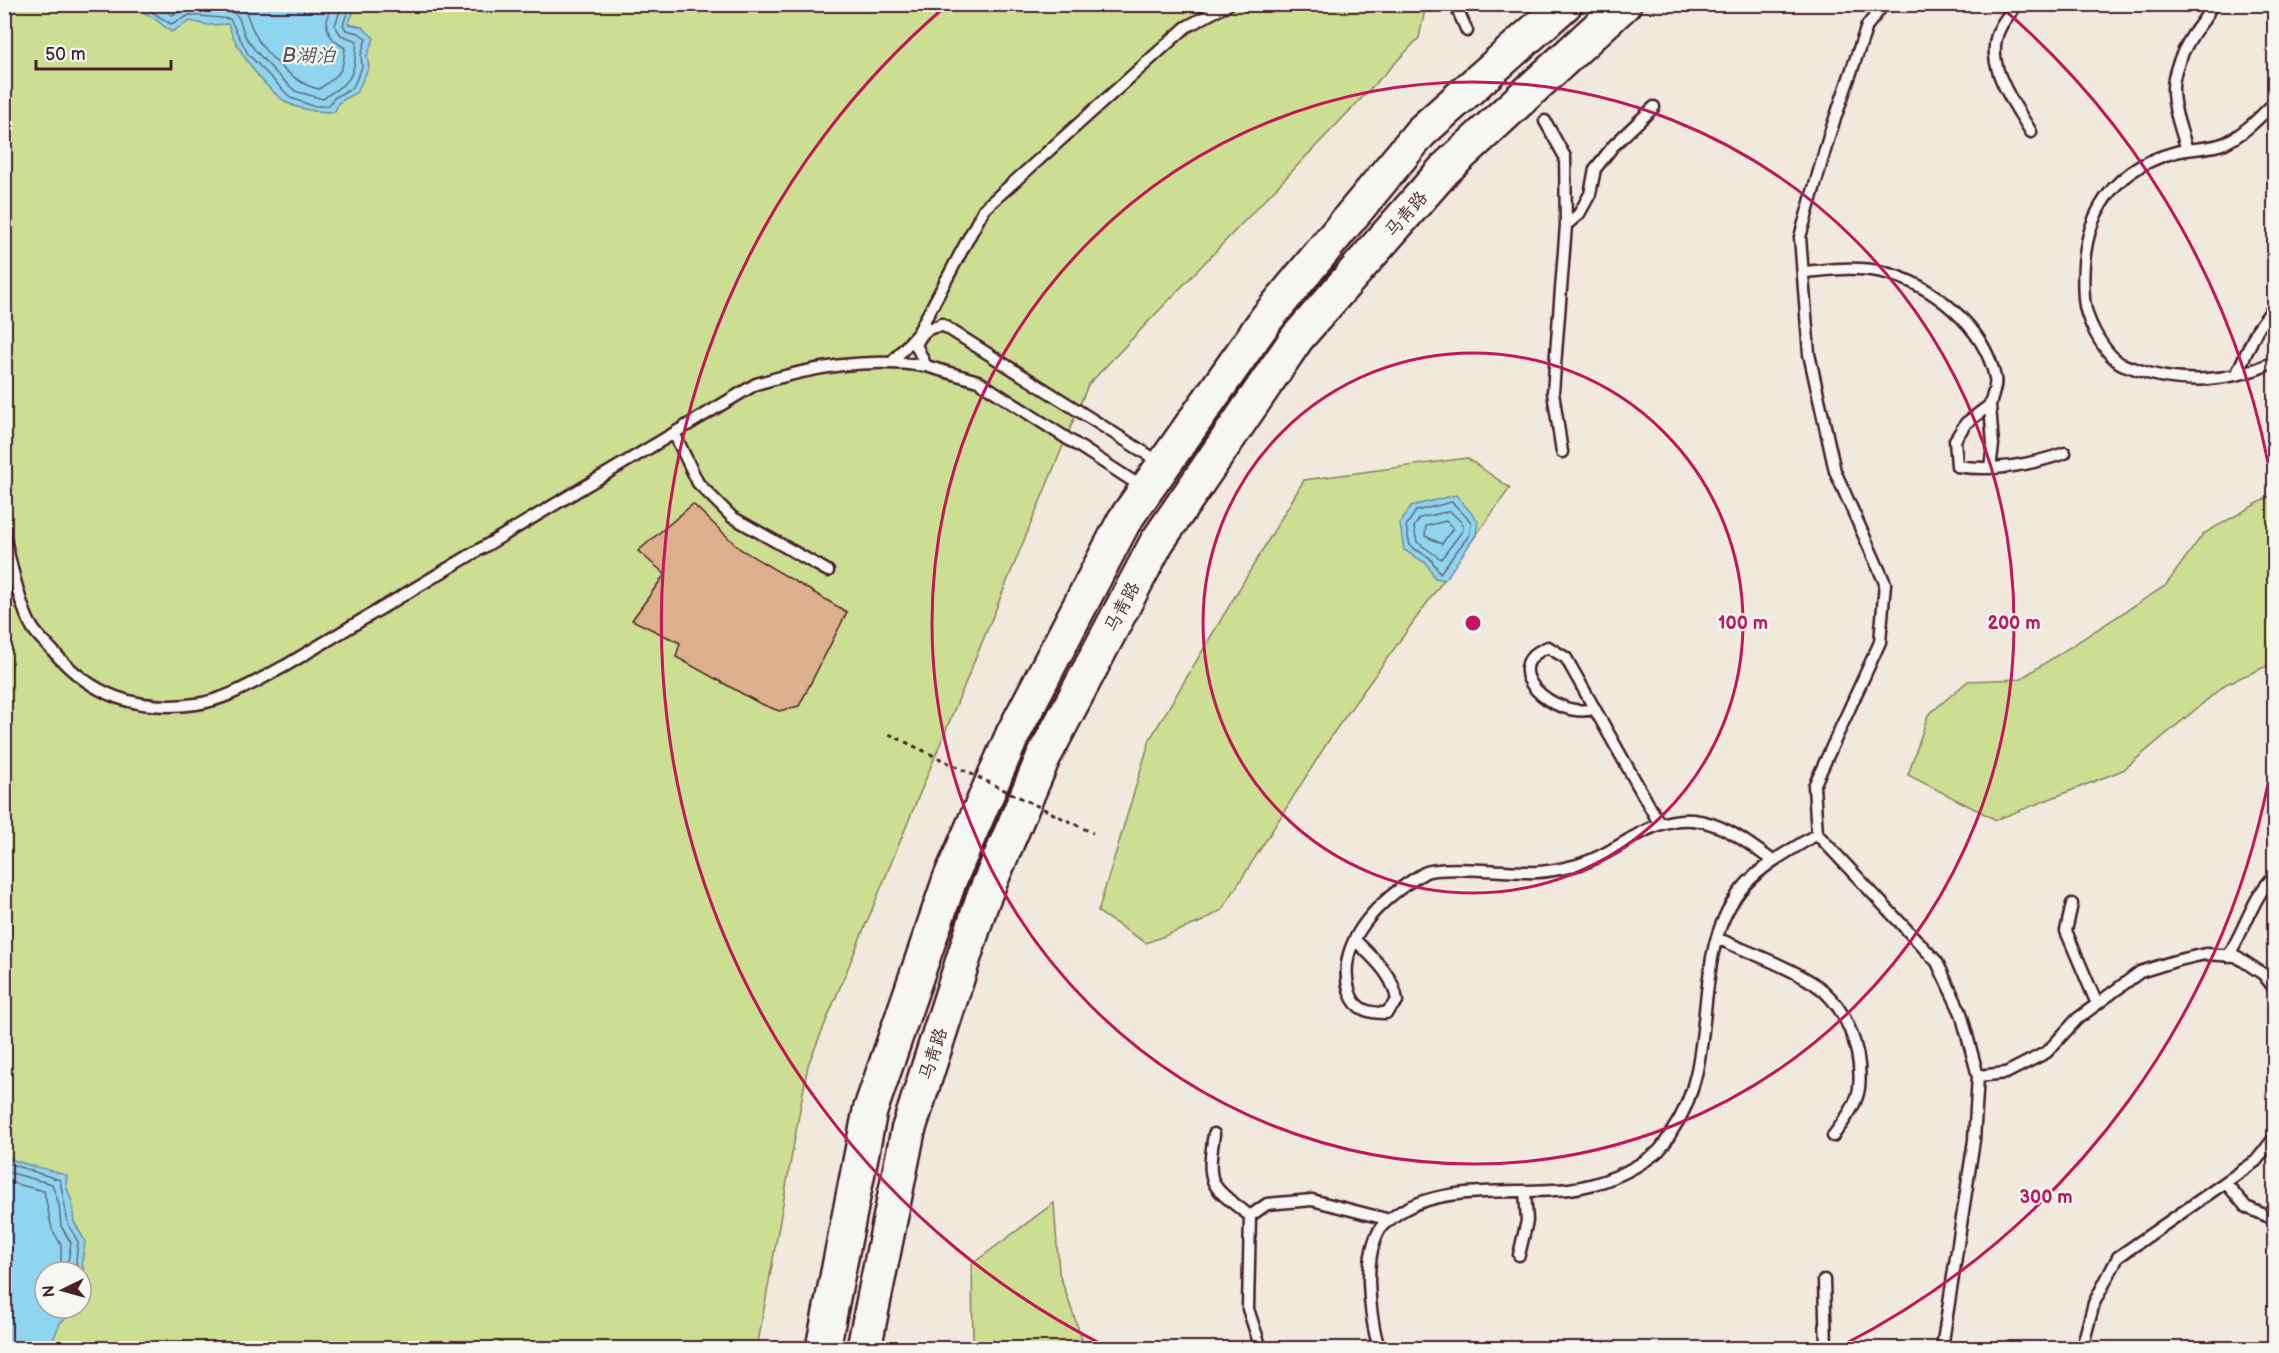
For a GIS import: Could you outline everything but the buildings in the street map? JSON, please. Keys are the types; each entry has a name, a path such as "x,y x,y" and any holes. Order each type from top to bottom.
{"highway":[{"name":"马青路","path":"823,1348 870,1111 950,879 1013,734 1124,521 1267,318 1421,132 1565,4"},
{"name":"马青路","path":"864,1348 908,1131 982,901 1043,758 1157,542 1304,329 1445,169 1624,4"}],"lane":[{"path":"893,361 918,333 984,209 1186,27 1229,4"},
{"path":"1455,4 1467,31"},
{"path":"1884,4 1867,26 1830,133 1800,237 1809,354 1835,471 1885,583 1880,642 1814,786 1816,834 1938,962 1962,1013 1977,1076 1974,1140 1942,1348"},
{"path":"2017,4 2000,28 1995,54 2001,79 2031,132"},
{"path":"2187,150 2173,103 2172,78 2179,57 2211,4"},
{"path":"2274,103 2256,121 2224,143 2187,150 2128,172 2105,197 2090,230 2082,269 2084,303 2096,334 2117,362 2153,376 2185,381 2236,375 2274,362"},
{"path":"1566,225 1579,214 1590,194 1595,169 1614,145 1654,107"},
{"path":"1545,121 1565,156 1566,225 1553,392 1562,452"},
{"path":"1803,272 1851,268 1882,272 1927,289 1958,316 1983,344 1996,379 1990,405 1993,445 1990,468"},
{"path":"2236,375 2258,330 2271,311 2274,315"},
{"path":"928,316 1154,477"},
{"path":"926,366 916,345 922,332 933,326 945,326"},
{"path":"4,534 11,566 31,626 72,673 110,696 148,706 198,704 241,688 285,666 756,384 805,369 893,361 926,366 978,381 1154,477"},
{"path":"1990,405 1966,423 1955,440 1957,466 1990,468 2035,464 2065,453"},
{"path":"674,433 698,483 732,517 828,571"},
{"path":"1593,709 1573,711 1543,697 1533,687 1527,675 1529,661 1534,652 1548,647 1566,658 1659,823"},
{"path":"1355,940 1379,964 1395,986 1397,1001 1386,1013 1368,1013 1352,1001 1345,977 1348,951 1367,919 1399,889 1427,871 1531,873 1578,865 1659,823 1694,820 1735,834 1773,861"},
{"path":"1379,1348 1370,1320 1369,1263 1380,1228 1407,1206 1445,1195 1571,1189 1626,1174 1659,1151 1678,1124 1694,1092 1702,1051 1707,989 1721,922 1746,884 1773,861 1816,834"},
{"path":"2228,956 2243,934 2261,890 2274,876"},
{"path":"2072,904 2066,931 2097,1004"},
{"path":"1717,938 1813,982 1835,1001 1849,1030 1858,1057 1859,1089 1850,1112 1833,1136"},
{"path":"1977,1076 2006,1073 2047,1052 2078,1019 2140,972 2205,954 2236,956 2263,974 2274,988"},
{"path":"1214,1134 1209,1166 1215,1188 1250,1216"},
{"path":"2082,1348 2094,1303 2118,1257 2256,1161 2274,1138"},
{"path":"2226,1183 2246,1207 2274,1219"},
{"path":"1519,1255 1527,1221 1524,1191"},
{"path":"1250,1216 1267,1204 1312,1200 1390,1220"},
{"path":"1250,1216 1248,1309 1261,1348"},
{"path":"1824,1280 1826,1348"}],"path":[{"path":"889,734 1093,833"}],"green space":[{"path":"5,5 1426,5 1419,38 1088,385 808,1065 757,1348 5,1348"},
{"path":"1467,458 1510,488 1334,732 1222,910 1201,922 1146,943 1098,912 1150,739 1304,480"},
{"path":"2274,494 2274,663 2226,684 2123,770 1996,820 1908,775 1928,715 1968,681 2020,679 2165,586 2203,534"},
{"path":"1054,1203 1059,1273 1085,1348 980,1348 973,1338 972,1264"}],"water":[{"name":"B湖泊","path":"105,5 357,5 348,24 362,27 374,38 367,56 369,67 357,92 338,103 335,112 306,110 290,104 271,90 245,57 228,24 208,25 190,21 171,32 143,12"},
{"path":"1456,495 1478,521 1476,535 1445,580 1435,578 1426,563 1404,550 1400,524 1411,506"},
{"path":"4,1154 24,1164 67,1176 66,1185 72,1202 74,1222 85,1241 82,1260 33,1260 33,1320 64,1320 60,1323 53,1340 34,1348 5,1348"}]}
